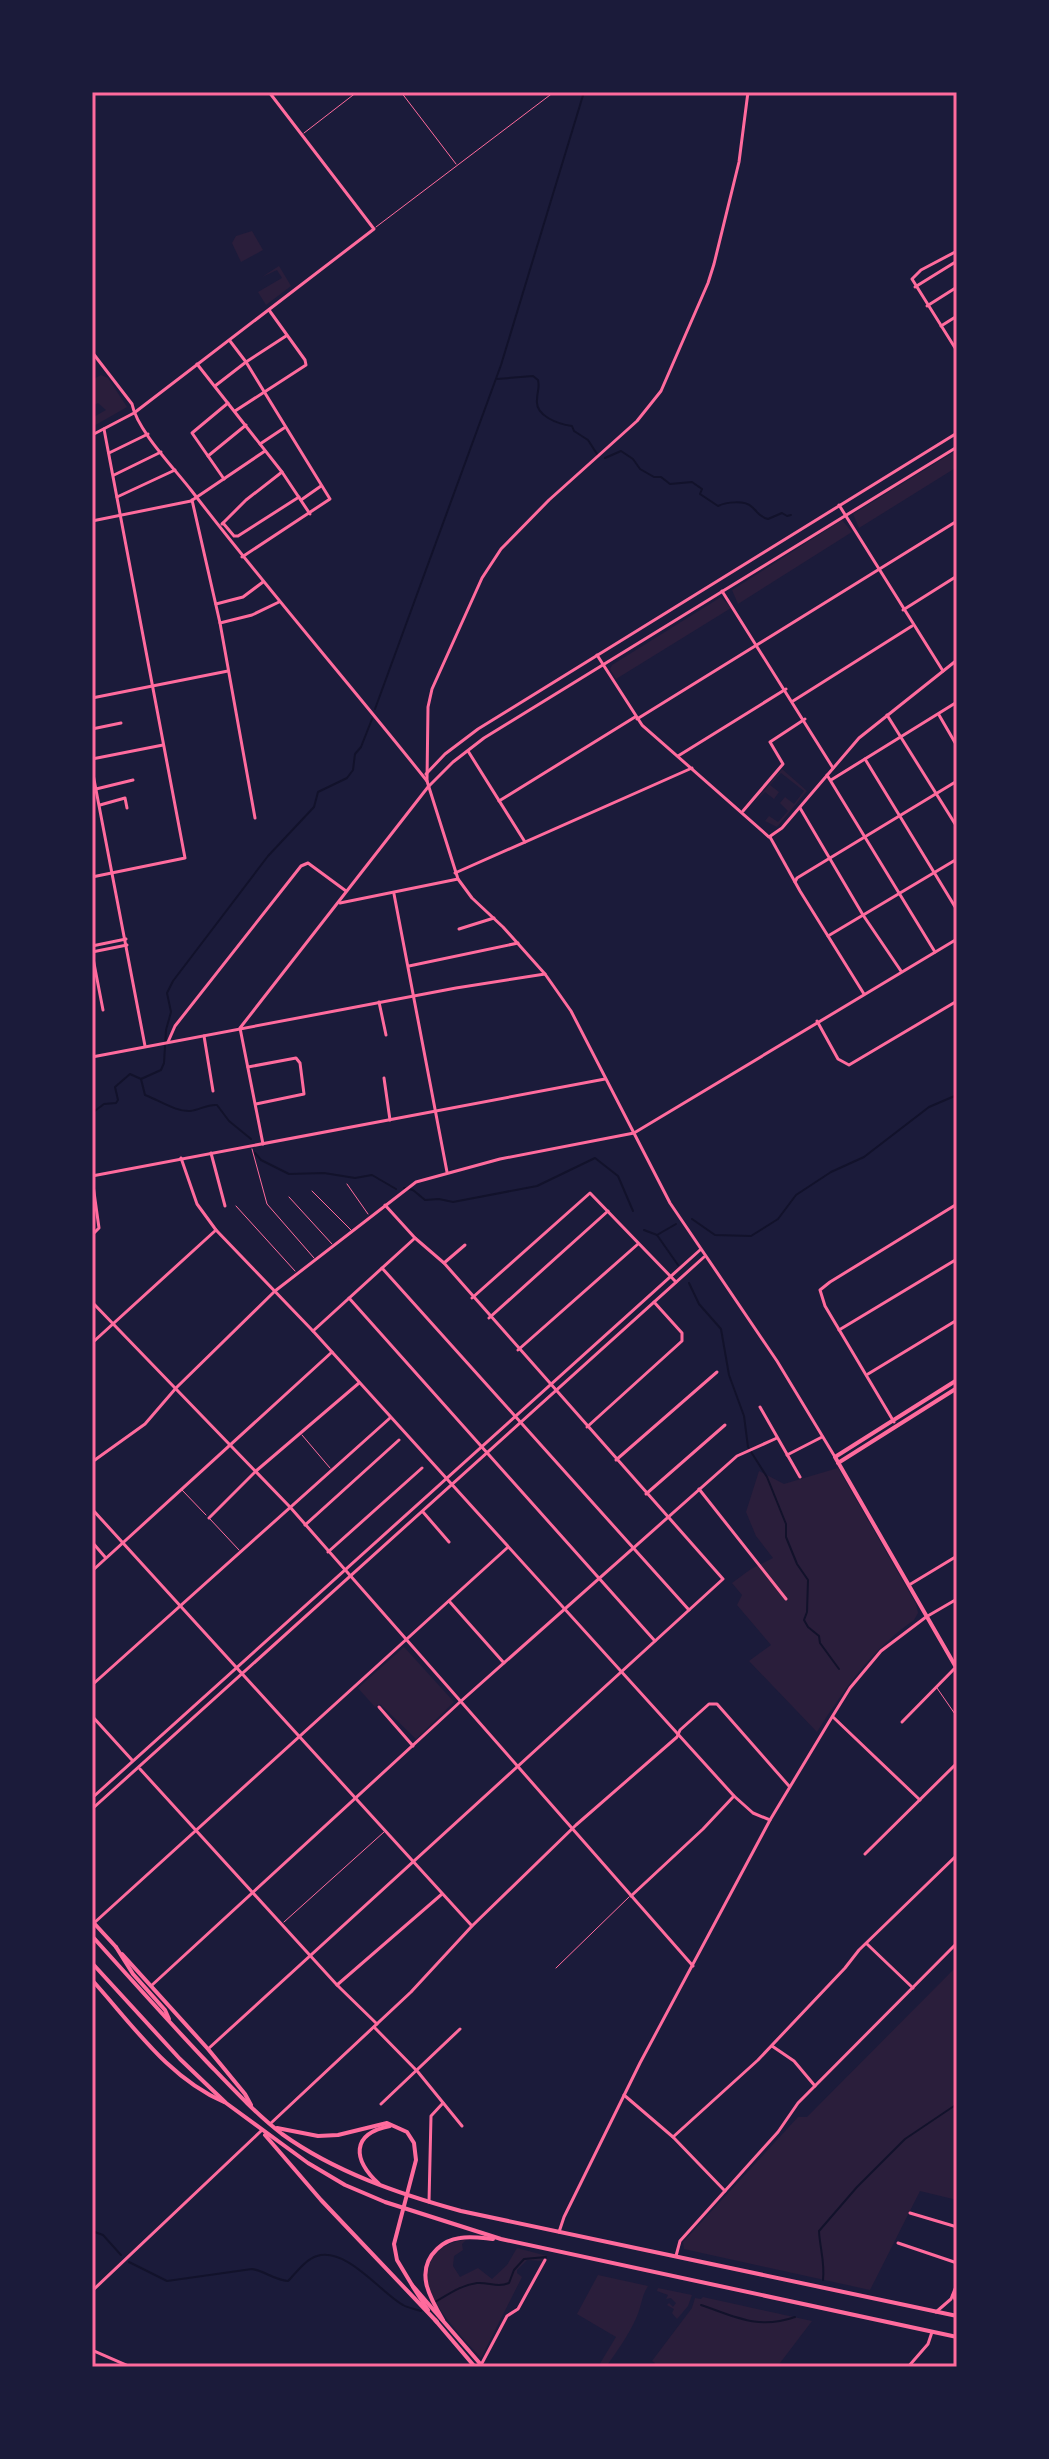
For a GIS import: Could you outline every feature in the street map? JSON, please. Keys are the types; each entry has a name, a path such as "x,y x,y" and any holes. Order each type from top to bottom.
{"main road":[{"path":"956,1668 837,1460 957,1380"},
{"path":"894,1423 957,1388"},
{"path":"93,1922 208,2049 237,2084 251,2108"},
{"path":"92,1936 251,2108 275,2128 325,2160 382,2186 429,2202 559,2232 957,2316"},
{"path":"116,1947 133,1974 165,2010 172,2025"},
{"path":"92,1963 192,2073 226,2103 263,2132 345,2185 412,2213 501,2239 957,2337"},
{"path":"92,1980 171,2068 202,2091 226,2103"},
{"path":"275,2128 318,2136 338,2135 387,2123 407,2132 414,2143 416,2160 397,2226 395,2256 437,2322"},
{"path":"382,2186 364,2169 360,2151 370,2133 393,2125"},
{"path":"263,2132 321,2200 480,2366"},
{"path":"443,2320 425,2283 425,2268 430,2257 438,2247 456,2238 501,2239"},
{"path":"412,2285 480,2366"}],"street":[{"path":"92,435 134,413 374,229 269,92"},
{"path":"748,92 739,162 714,264 661,391 637,421 549,500 493,559 432,689 428,707 426,774 458,879 467,893 545,974 571,1011 662,1190 704,1257 777,1361 837,1460"},
{"path":"957,251 925,267 912,279 957,351"},
{"path":"915,287 957,261"},
{"path":"927,306 957,287"},
{"path":"235,411 303,367 305,360 269,310"},
{"path":"941,326 957,316"},
{"path":"215,386 286,336"},
{"path":"229,340 246,362 330,499 242,557"},
{"path":"92,352 132,404 134,413 195,499 310,635 427,781"},
{"path":"197,364 282,472 310,514"},
{"path":"224,479 192,432 228,403"},
{"path":"208,456 246,425"},
{"path":"260,444 285,427"},
{"path":"92,877 185,858 104,429"},
{"path":"426,774 445,754 478,729 957,433"},
{"path":"109,453 148,434"},
{"path":"263,1144 240,1028 428,787 484,738 957,447"},
{"path":"92,521 195,499 265,451"},
{"path":"113,475 161,452"},
{"path":"117,497 175,470"},
{"path":"218,526 282,472"},
{"path":"223,523 234,536 238,536 322,486"},
{"path":"195,499 255,818"},
{"path":"839,505 943,671"},
{"path":"499,801 957,521"},
{"path":"903,610 957,576"},
{"path":"216,604 243,597 263,582"},
{"path":"722,591 833,768"},
{"path":"220,623 252,615 279,602"},
{"path":"793,701 913,626"},
{"path":"597,655 636,718 769,837 864,994"},
{"path":"769,837 776,834 800,808 859,738 957,660"},
{"path":"92,698 228,671"},
{"path":"678,756 786,689"},
{"path":"830,780 957,702"},
{"path":"887,714 957,827"},
{"path":"938,714 957,746"},
{"path":"743,811 783,764 770,742 805,719"},
{"path":"92,729 121,723"},
{"path":"92,759 165,745"},
{"path":"467,751 525,842"},
{"path":"865,759 957,910"},
{"path":"455,873 692,768"},
{"path":"92,769 145,1046"},
{"path":"827,775 935,952"},
{"path":"96,789 133,780"},
{"path":"795,882 829,857 957,781"},
{"path":"100,805 125,798 127,808"},
{"path":"800,808 863,915 902,972"},
{"path":"828,936 957,859"},
{"path":"168,1042 175,1026 301,866 308,863 347,892"},
{"path":"339,903 458,879"},
{"path":"394,894 447,1172"},
{"path":"459,929 494,918"},
{"path":"92,946 126,939"},
{"path":"92,1462 132,1435 275,1291 411,1185 447,1172 634,1133 957,939"},
{"path":"407,967 518,943"},
{"path":"103,1010 92,952 127,945"},
{"path":"92,1057 545,974"},
{"path":"817,1021 838,1059 845,1065 855,1063 957,1001"},
{"path":"379,1002 386,1035"},
{"path":"204,1036 213,1091"},
{"path":"248,1067 296,1058 299,1061 304,1090 302,1095 256,1104"},
{"path":"384,1078 390,1120"},
{"path":"92,1235 98,1231 99,1225 92,1177 605,1079"},
{"path":"211,1153 225,1206"},
{"path":"181,1158 197,1204 216,1230 313,1331 734,1796 753,1813 770,1820"},
{"path":"472,1298 589,1193 594,1194 676,1282"},
{"path":"894,1423 825,1306 820,1295 822,1287 957,1204"},
{"path":"208,2049 723,1579 489,1318 444,1263 415,1238 385,1205"},
{"path":"489,1318 609,1210"},
{"path":"92,1343 216,1230"},
{"path":"313,1331 415,1238"},
{"path":"518,1350 640,1243"},
{"path":"444,1263 465,1245"},
{"path":"92,1798 700,1250"},
{"path":"92,1809 704,1257"},
{"path":"839,1330 957,1259"},
{"path":"382,1268 689,1610"},
{"path":"349,1298 655,1641"},
{"path":"92,1302 290,1507 693,1966"},
{"path":"587,1427 682,1341 684,1335 654,1302"},
{"path":"866,1375 957,1320"},
{"path":"92,1571 332,1352"},
{"path":"616,1460 717,1372"},
{"path":"209,1518 256,1471 359,1383"},
{"path":"760,1407 800,1477"},
{"path":"92,1685 391,1417"},
{"path":"646,1494 725,1425"},
{"path":"787,1456 822,1437"},
{"path":"151,1986 667,1517 737,1456 777,1438"},
{"path":"305,1525 399,1440"},
{"path":"328,1552 422,1468"},
{"path":"699,1489 786,1599"},
{"path":"92,1509 472,1926"},
{"path":"423,1512 449,1542"},
{"path":"396,1524 402,1530"},
{"path":"92,1542 106,1558"},
{"path":"93,1922 507,1548"},
{"path":"908,1586 957,1556"},
{"path":"323,1589 329,1595"},
{"path":"559,2232 624,2095 770,1820 832,1717 872,1660 926,1617 957,1599"},
{"path":"449,1601 504,1663"},
{"path":"307,1604 312,1611"},
{"path":"902,1722 956,1668"},
{"path":"270,2124 411,1992 472,1926 573,1828 709,1704 717,1704 789,1786"},
{"path":"379,1707 413,1746"},
{"path":"188,1712 194,1718"},
{"path":"92,1716 375,2025 462,2126"},
{"path":"832,1717 920,1800"},
{"path":"166,1732 172,1738"},
{"path":"865,1854 957,1763"},
{"path":"631,1896 734,1796"},
{"path":"673,2137 750,2068 867,1944 957,1855"},
{"path":"337,1985 442,1894"},
{"path":"676,2256 680,2241 785,2124 798,2103 957,1943"},
{"path":"867,1944 913,1988"},
{"path":"381,2104 460,2029"},
{"path":"771,2045 791,2059 815,2086"},
{"path":"624,2095 673,2137 725,2191"},
{"path":"429,2202 431,2116 443,2103"},
{"path":"92,2291 263,2132"},
{"path":"910,2213 957,2227"},
{"path":"898,2243 957,2263"},
{"path":"480,2366 507,2316 518,2309 545,2260"},
{"path":"936,2312 953,2295 957,2284"},
{"path":"953,2295 957,2303"},
{"path":"908,2367 928,2344 932,2332"},
{"path":"92,2350 131,2367"}],"lane":[{"path":"302,135 357,92"},
{"path":"401,92 458,166"},
{"path":"374,229 554,92"},
{"path":"252,1146 267,1204 314,1258"},
{"path":"347,1184 370,1216"},
{"path":"312,1191 351,1230"},
{"path":"289,1197 332,1244"},
{"path":"236,1206 297,1273"},
{"path":"301,1433 332,1470"},
{"path":"182,1489 241,1552"},
{"path":"936,1686 957,1717"},
{"path":"282,1923 386,1830"},
{"path":"556,1968 631,1896"}],"shaded area":[{"path":"252,231 263,250 241,262 232,243 236,236"},
{"path":"279,266 291,286 266,305 258,292 282,278 277,270 262,277"},
{"path":"101,375 108,378 127,407 92,427 92,418 106,410 98,403 92,406 92,380"},
{"path":"957,450 957,467 859,528 853,514"},
{"path":"842,520 852,532 738,604 732,590"},
{"path":"721,597 731,608 616,679 610,669 612,665"},
{"path":"782,769 807,791 777,827 765,821 769,816 778,822 788,811 780,803 785,797 794,804 804,791 781,773 770,785 779,792 774,799 765,792 754,803"},
{"path":"838,1468 916,1604 918,1613 860,1671 817,1732 749,1661 771,1645 737,1605 742,1595 732,1583 773,1558 756,1536 746,1512 759,1471 784,1484"},
{"path":"404,1647 454,1702 416,1739 380,1704 375,1707 358,1688"},
{"path":"957,1966 957,2200 920,2191 870,2290 684,2249 683,2242 798,2117 807,2117"},
{"path":"466,2240 462,2244 463,2250 454,2256 453,2266 460,2277 478,2268 492,2279 507,2265 517,2248 547,2256 542,2261 527,2260 517,2270 522,2277 481,2358 441,2310 428,2282 428,2269 433,2256 448,2245"},
{"path":"598,2275 648,2286 630,2330 606,2367 598,2367 616,2337 577,2314"},
{"path":"658,2288 692,2295 688,2306 677,2319 672,2313 674,2309 667,2305 669,2303 673,2307 676,2303 671,2298 666,2299 668,2295 657,2291"},
{"path":"703,2297 812,2321 777,2367 653,2367 655,2363 652,2361 692,2308 695,2298"}],"waterway":[{"path":"375,709 501,365 584,92"},
{"path":"497,379 533,376 538,380 537,406 540,411 554,421 572,426 574,431 588,440 597,454"},
{"path":"605,458 621,451 633,459 640,469 670,484 692,482 702,489 700,494 718,506 745,503 768,519 782,513 791,515"},
{"path":"141,1079 161,1070 164,1063 166,1030 171,1012 167,993 173,981 268,856 314,807 318,792 347,778 353,770 355,754 372,719"},
{"path":"92,1113 104,1104 116,1103 115,1087 130,1074 141,1079 145,1095 173,1108 190,1111 217,1105 229,1121 251,1139"},
{"path":"692,1219 715,1235 751,1236 778,1219 796,1195 831,1172 864,1157 929,1107 957,1095"},
{"path":"255,1153 261,1160 289,1174 324,1173 355,1178 372,1175 396,1189"},
{"path":"404,1188 413,1190 425,1200 453,1202 537,1186 595,1158 618,1176 633,1211"},
{"path":"644,1230 657,1235 676,1224"},
{"path":"657,1235 678,1265"},
{"path":"689,1283 699,1304 721,1329 729,1375 744,1416 748,1447 767,1477 786,1524 786,1537 797,1564 808,1580 804,1620 819,1636 820,1643 839,1669"},
{"path":"823,2280 819,2231 905,2139 957,2104"},
{"path":"92,2231 103,2235 121,2255"},
{"path":"129,2262 167,2281 252,2269 288,2281 309,2260 328,2255 352,2264 394,2299 421,2311"},
{"path":"435,2302 471,2284 509,2283 514,2270 524,2259 546,2257"},
{"path":"701,2305 758,2322 795,2317"}]}
